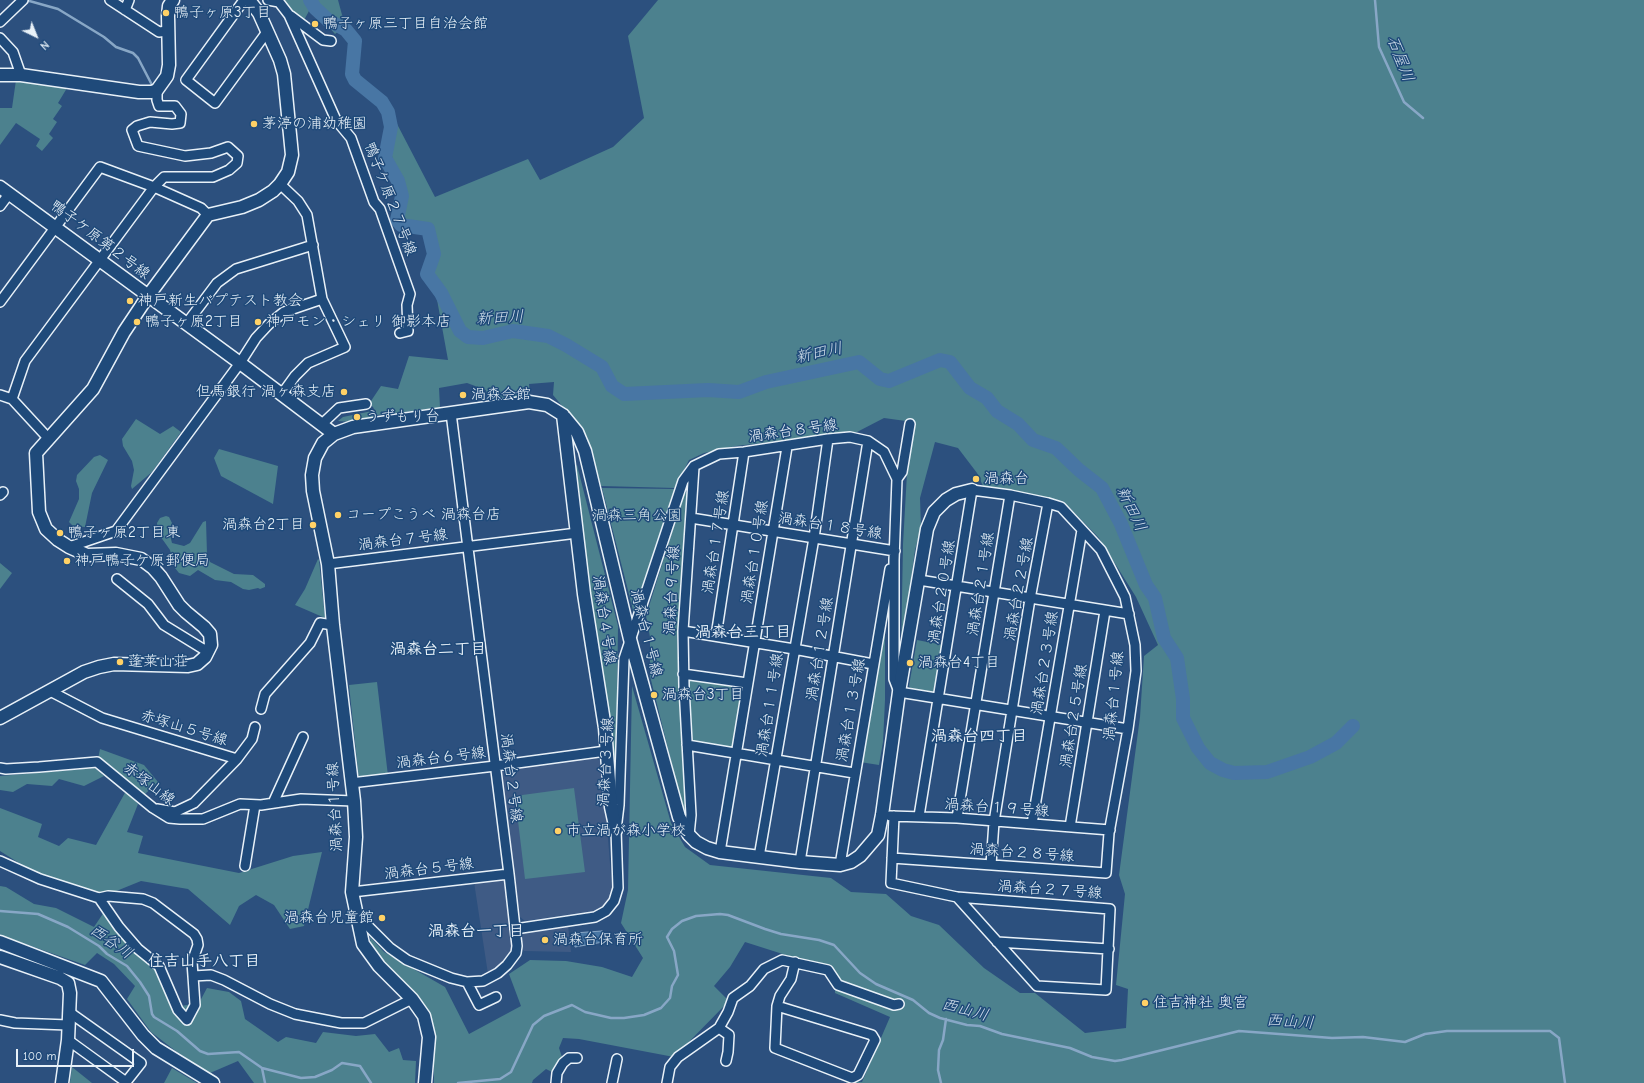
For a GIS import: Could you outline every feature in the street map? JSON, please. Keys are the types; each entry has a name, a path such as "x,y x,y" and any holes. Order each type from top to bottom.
{"street":[{"path":"110,0 159,32 168,31"},
{"path":"125,10 129,0"},
{"path":"0,75 21,75 139,92 152,92 157,90 168,76 168,11 173,0"},
{"name":"鴨子ケ原２７号線","path":"268,0 279,2 289,15 336,120 351,138 374,202 380,209 410,294 407,305 408,330 400,333"},
{"path":"0,718 84,672 98,667 114,664 194,665 205,657 211,645 210,634 179,605 161,577 142,559 116,554 87,555 69,547 58,540 46,529 39,512 36,453 94,389 124,332 148,296 208,215 242,207 259,200 280,184 288,172 292,155 284,74 280,60 259,13 250,1 186,80 215,102 267,32"},
{"path":"0,22 21,2"},
{"path":"289,15 323,40 331,41"},
{"path":"0,38 13,52 21,75"},
{"path":"12,399 25,361 154,187 164,177 213,177 229,170 237,163 238,156 228,147 211,153 185,156 138,146 132,130 137,126 150,122 172,124 180,123 181,114 175,106 159,106 157,100 157,90"},
{"path":"0,302 100,167 154,187 201,208 208,215"},
{"path":"280,184 298,201 307,215 322,299 345,347 308,363 295,376 282,394"},
{"path":"0,206 5,190"},
{"name":"鴨子ケ原第２号線","path":"5,190 148,296 187,323 334,434"},
{"path":"187,323 217,283 236,269 313,245"},
{"path":"69,547 116,531 240,363 256,338 269,324 284,312 322,299"},
{"path":"0,395 12,399 48,438"},
{"name":"渦森台１号線","path":"425,1079 429,1037 424,1016 412,998 379,966 363,944 355,913 352,892 356,837 354,801 333,625 328,564 313,491 312,475 315,458 323,442 334,434 353,427 529,402 547,405 563,415 577,432 585,451 630,639 679,818 689,835 696,842 707,848 720,852 800,862 840,865 851,862 869,847 878,835 888,816 899,692 927,529 934,512 956,494 972,490 1048,502 1061,507 1101,550 1125,597 1135,645 1136,671 1128,729 1110,830"},
{"path":"322,424 339,408 366,404"},
{"name":"渦森台２号線","path":"355,913 390,948 407,960 429,970 467,982 483,981 498,973 508,965 516,953 518,946 450,413"},
{"name":"渦森台４号線","path":"563,415 584,594 604,728 611,807 616,830"},
{"path":"897,479 902,472 910,424"},
{"name":"渦森台８号線","path":"630,639 683,481 694,466 719,454 787,447 828,439 850,437 868,441 884,452 897,479 894,551 894,679 899,692"},
{"name":"渦森台１１号線","path":"760,856 794,648 814,538 828,439"},
{"name":"渦森台１２号線","path":"800,862 868,441"},
{"name":"渦森台１０号線","path":"720,852 787,447"},
{"name":"渦森台１７号線","path":"716,636 744,452"},
{"name":"渦森台９号線","path":"689,835 691,815 683,674 683,631 694,466"},
{"name":"渦森台２０号線","path":"919,816 972,490"},
{"name":"渦森台２１号線","path":"957,818 1010,496"},
{"name":"渦森台２２号線","path":"991,865 994,822 1030,599 1048,502"},
{"name":"渦森台１８号線","path":"691,518 894,551"},
{"name":"渦森台２３号線","path":"1032,824 1068,605 1082,530"},
{"name":"渦森台７号線","path":"328,564 577,533"},
{"name":"渦森台１３号線","path":"840,865 873,664 890,570 894,560"},
{"path":"117,579 148,604 161,623 208,652"},
{"path":"919,580 1129,614"},
{"name":"渦森台２５号線","path":"1070,827 1105,611"},
{"path":"261,709 265,694 310,643 320,623 333,625"},
{"path":"683,631 794,648 873,664"},
{"name":"渦森台３号線","path":"516,928 595,917 606,911 614,901 618,888 616,830 619,805 624,659 630,639"},
{"path":"683,674 747,683"},
{"name":"赤塚山５号線","path":"50,691 102,718 237,759 194,803 175,812 153,808"},
{"path":"899,692 1128,729"},
{"path":"237,759 252,739 255,727"},
{"path":"273,803 303,737"},
{"path":"687,745 854,773"},
{"name":"渦森台６号線","path":"352,783 606,751"},
{"name":"赤塚山線","path":"0,768 39,767 96,762 153,808 169,818 203,819 240,804 256,805 301,799 354,801"},
{"path":"245,866 256,805"},
{"name":"渦森台１９号線","path":"888,816 957,818 1110,830"},
{"name":"渦森台２７号線","path":"888,816 892,858 891,883 957,897 1110,909 1106,990 1037,986 957,897"},
{"name":"渦森台２８号線","path":"892,858 1106,873 1110,830"},
{"path":"0,861 40,879 99,898 108,896 143,899 153,903 194,934 198,945 192,962 195,1005 187,1020 178,1010 159,966 138,949 119,928 99,898"},
{"name":"渦森台５号線","path":"352,892 509,874"},
{"path":"0,942 101,981 143,1035 156,1048 213,1083"},
{"path":"997,942 1108,949"},
{"path":"0,957 60,978 68,983 70,993 68,1040 62,1083"},
{"path":"667,1083 670,1067 678,1058 719,1028 728,1012 733,998 750,986 764,969 782,960 828,970 838,985 894,1005 899,1004"},
{"path":"777,1006 872,1036 875,1040 858,1076 852,1078 774,1048 777,1006 780,996 791,979 795,962"},
{"path":"193,976 211,975 224,980 270,1004 295,1014 341,1023 364,1023 412,998"},
{"path":"467,982 479,1005 492,1002"},
{"path":"68,1040 126,1082 141,1063 69,1012"},
{"path":"0,1020 15,1023 68,1025"},
{"path":"719,1028 729,1035 726,1061"},
{"path":"556,1083 557,1073 563,1063 569,1058 577,1058"},
{"path":"612,1083 617,1059"}],"shaded area":[{"name":"市立渦が森小学校","path":"596,758 602,762 612,889 610,898 603,906 593,911 525,921 520,917 502,773 505,769"},
{"path":"503,878 506,881 513,945 511,953 504,963 488,974 474,882"},
{"name":"渦森台保育所","path":"568,925 571,952 524,951 521,947 520,934 524,930"},
{"path":"602,931 603,942 575,947 574,933"}],"green space":[{"path":"278,0 338,0 345,26 335,34 321,18 309,11 303,22"},
{"path":"658,0 1644,0 1644,1083 846,1083 847,1081 862,1082 890,1017 835,993 836,971 745,942 730,967 714,986 729,1001 674,1057 579,1039 563,1038 559,1048 563,1060 554,1073 546,1069 533,1080 532,1083 434,1083 434,1026 423,1006 377,958 371,947 370,937 384,952 445,987 469,1034 521,1006 509,974 530,960 566,961 602,967 632,977 643,958 621,923 628,890 632,686 671,823 685,847 710,865 831,878 851,892 886,894 911,916 939,925 984,968 1020,993 1035,993 1085,1033 1126,1028 1128,989 1116,985 1125,894 1119,875 1140,717 1144,656 1158,645 1136,597 1099,538 1063,501 983,486 977,473 958,448 935,442 920,498 921,527 915,550 901,652 903,544 907,473 913,422 884,418 857,432 736,446 704,453 689,460 675,488 601,486 587,436 553,395 554,382 529,384 530,396 488,399 486,390 467,383 439,388 440,408 377,415 373,407 369,404 381,386 398,389 409,356 448,360 425,226 405,222 391,151 396,122 435,197 528,159 540,180 613,147 644,118 628,36"},
{"path":"16,80 67,88 58,103 62,106 53,119 57,122 49,134 53,138 42,151 36,146 40,139 16,123 0,145 0,108 12,108"},
{"path":"372,411 376,416 350,422 338,421 343,417"},
{"path":"136,419 160,434 173,426 181,432 152,472 132,489 131,486 134,470 132,461 123,446 122,439"},
{"path":"219,449 278,466 273,504 221,476 214,458"},
{"path":"100,455 108,460 92,493 85,527 73,526 69,522 79,499 79,489 76,481 77,475 94,457"},
{"path":"577,465 618,626 616,803 614,763 596,655 573,469"},
{"name":"渦森三角公園","path":"602,488 676,489 634,614"},
{"path":"687,492 677,639 688,812 683,809 650,676 650,637 646,616 684,494"},
{"path":"166,516 169,517 172,523 169,531 172,543 184,546 190,543 203,522 206,521 207,554 210,562 234,574 253,575 265,584 265,587 249,590 243,589 231,582 215,580 198,570 190,576 179,573 175,568 170,550 158,533 157,523 160,518"},
{"path":"318,559 325,618 295,605 305,589"},
{"path":"0,563 12,573 0,589"},
{"path":"885,595 885,700 883,742 879,765 860,762"},
{"path":"917,640 943,645 936,690 933,693 912,690 909,686"},
{"path":"687,678 743,686 733,749 690,742"},
{"path":"377,682 388,776 359,780 349,685"},
{"path":"100,749 144,765 158,782 144,795 111,766 98,759"},
{"path":"95,768 104,776 84,786 59,779 52,786 27,784 13,792 0,790 0,776"},
{"path":"574,788 585,872 525,879 515,796"},
{"path":"126,791 138,804 127,832 143,836 138,853 239,873 293,856 322,852 304,926 290,929 274,905 256,895 239,906 230,925 188,889 141,881 109,894 99,894 38,875 0,851 0,808 42,824 38,837 59,846 68,838 96,845"},
{"path":"0,886 6,887 34,904 56,908 94,927 104,912 130,948 156,971 181,1006 199,1003 207,988 229,992 241,1001 245,1019 278,1042 286,1037 316,1043 323,1032 356,1036 375,1034 389,1052 399,1048 403,1060 416,1061 415,1083 254,1083 238,1061 210,1073 177,1052 151,1032 127,999 135,986 114,964 97,953 85,965 0,935"},
{"path":"72,1067 92,1083 70,1083"},
{"path":"172,1068 197,1083 164,1083"}],"waterway":[{"path":"26,0 58,9 104,37 116,47 133,53 138,58 152,85"},
{"name":"新田川","path":"310,0 315,8 328,20 346,30 355,41 352,74 355,80 382,102 388,112 391,127 385,158 398,181 402,196 397,220 401,225 428,229 434,254 427,274 441,293 460,331 468,337 483,338 513,331 548,336 602,367 612,386 624,394 708,390 739,392 766,382 859,362 880,379 889,381 940,360 950,362 970,388 987,398 997,411 1018,424 1033,440 1056,448 1079,470 1102,488 1121,524 1146,585 1155,598 1164,638 1177,658 1183,699 1183,718 1198,748 1210,763 1223,770 1234,773 1267,772 1310,757 1336,743 1353,726"},
{"name":"石屋川","path":"1375,0 1379,47 1404,102 1423,118"},
{"name":"西谷川","path":"0,911 38,914 68,927 99,946 107,954 127,966 140,982 149,996 152,1014 154,1017 177,1031 200,1051 208,1054 239,1052 262,1068 301,1078 315,1077 332,1070 342,1063 360,1066 371,1083"},
{"name":"西山川","path":"458,1083 500,1079 511,1072 533,1025 544,1016 572,1005 585,1012 611,1018 644,1015 661,1008 670,998 672,986 678,975 674,951 667,937 672,929 682,921 696,916 720,914 728,915 781,934 819,940 834,945 860,973 876,984 913,1000 929,1013 940,1018 967,1025 980,1026 1002,1034 1070,1048 1092,1057 1115,1061 1122,1060 1239,1031 1332,1038 1363,1037 1405,1042 1425,1034 1447,1031 1550,1031 1559,1038 1565,1083"},
{"path":"941,1083 938,1070 939,1050 943,1040 946,1019"},
{"path":"262,1068 265,1083"}],"place":[{"name":"鴨子ヶ原3丁目","path":"166,13"},
{"name":"鴨子ヶ原三丁目自治会館","path":"315,24"},
{"name":"茅渟の浦幼稚園","path":"254,124"},
{"name":"神戸新生バプテスト教会","path":"130,301"},
{"name":"鴨子ヶ原2丁目","path":"137,322"},
{"name":"神戸モン・シェリ 御影本店","path":"258,322"},
{"name":"但馬銀行 渦ヶ森支店","path":"344,392"},
{"name":"渦森会館","path":"463,395"},
{"name":"うずもり台","path":"357,417"},
{"name":"渦森台","path":"976,479"},
{"name":"コープこうべ 渦森台店","path":"338,515"},
{"name":"渦森台2丁目","path":"313,525"},
{"name":"鴨子ヶ原2丁目東","path":"60,533"},
{"name":"神戸鴨子ケ原郵便局","path":"67,561"},
{"name":"蓬莱山荘","path":"120,662"},
{"name":"渦森台4丁目","path":"910,663"},
{"name":"渦森台3丁目","path":"654,695"},
{"name":"市立渦が森小学校","path":"558,831"},
{"name":"渦森台児童館","path":"382,918"},
{"name":"渦森台保育所","path":"545,940"},
{"name":"住吉神社 奥宮","path":"1145,1003"}],"district":[{"name":"渦森台三丁目","path":"743,632"},
{"name":"渦森台二丁目","path":"438,649"},
{"name":"渦森台四丁目","path":"979,736"},
{"name":"渦森台一丁目","path":"476,931"},
{"name":"住吉山手八丁目","path":"204,961"}]}
